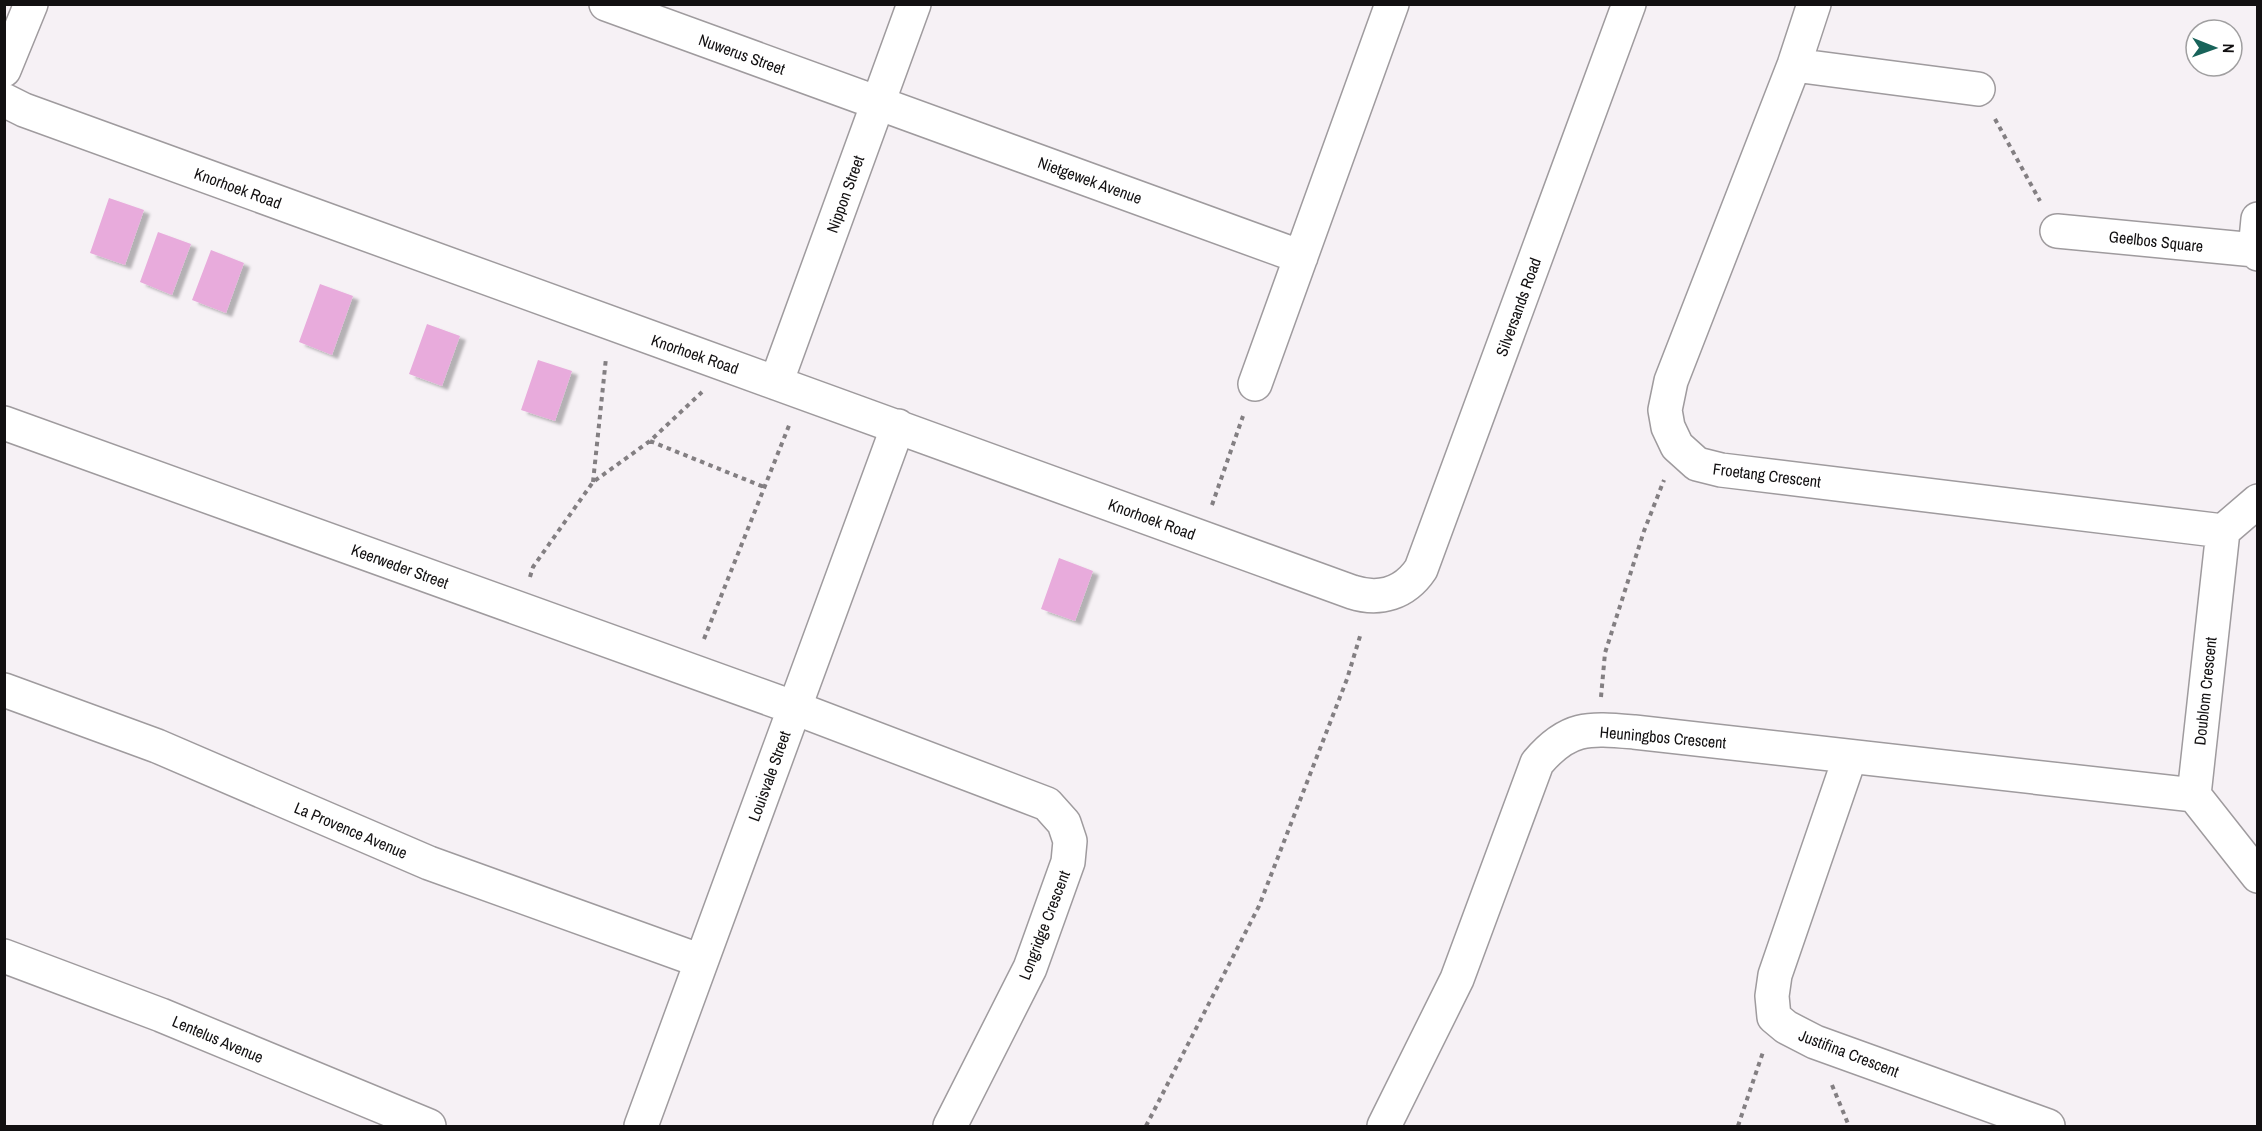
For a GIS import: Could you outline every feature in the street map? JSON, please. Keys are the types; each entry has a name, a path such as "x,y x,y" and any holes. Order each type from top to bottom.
{"street":[{"path":"4,70 32,4"},
{"name":"Nippon Street","path":"789,387 878,103 914,4"},
{"path":"1255,384 1392,4"},
{"name":"Silversands Road","path":"1388,594 1408,584 1421,569 1427,556 1629,4"},
{"path":"1677,446 1668,427 1665,410 1671,381 1794,65 1814,4"},
{"name":"Nuwerus Street","path":"617,6 878,103"},
{"path":"1794,65 1978,89"},
{"name":"Knorhoek Road","path":"4,100 24,110 610,325 898,426 1362,596 1374,597 1388,594"},
{"name":"Nietgewek Avenue","path":"878,103 1301,257"},
{"name":"Geelbos Square","path":"2057,231 2257,241"},
{"name":"Keerweder Street","path":"4,423 795,708"},
{"name":"Louisvale Street","path":"641,1126 898,426"},
{"name":"Froetang Crescent","path":"1677,446 1697,464 1721,470 2223,531"},
{"path":"2223,531 2258,501"},
{"name":"Doublom Crescent","path":"2194,795 2223,531"},
{"name":"La Provence Avenue","path":"4,690 157,746 429,863 700,961"},
{"name":"Longridge Crescent","path":"795,708 1047,804 1064,823 1070,841 1068,862 1030,968 950,1126"},
{"name":"Heuningbos Crescent","path":"1384,1126 1457,979 1537,763 1558,740 1572,734 1598,729 2194,795"},
{"path":"1774,1017 1772,996 1775,975 1850,757"},
{"path":"2194,795 2258,876"},
{"name":"Lentelus Avenue","path":"4,956 161,1015 429,1126"},
{"name":"Justifina Crescent","path":"1774,1017 1786,1028 1815,1042 2048,1126"}],"path":[{"path":"1978,89 2057,231"},
{"path":"593,482 610,325"},
{"path":"520,609 533,567 593,482 650,441 702,393 718,363"},
{"path":"1200,537 1255,384"},
{"path":"692,671 764,487 789,387"},
{"path":"650,441 764,487"},
{"path":"1598,729 1605,653 1644,531 1677,446"},
{"path":"1146,1126 1259,906 1347,679 1361,633"},
{"path":"1738,1126 1774,1017"}],"building":[{"path":"109,198 144,210 125,265 90,253"},
{"path":"158,232 191,244 172,295 140,282"},
{"path":"211,250 244,263 226,313 192,300"},
{"path":"320,284 353,296 332,355 299,342"},
{"path":"427,324 460,336 442,386 409,374"},
{"path":"538,360 572,371 555,421 521,410"},
{"path":"1059,558 1093,571 1075,621 1041,609"}]}
